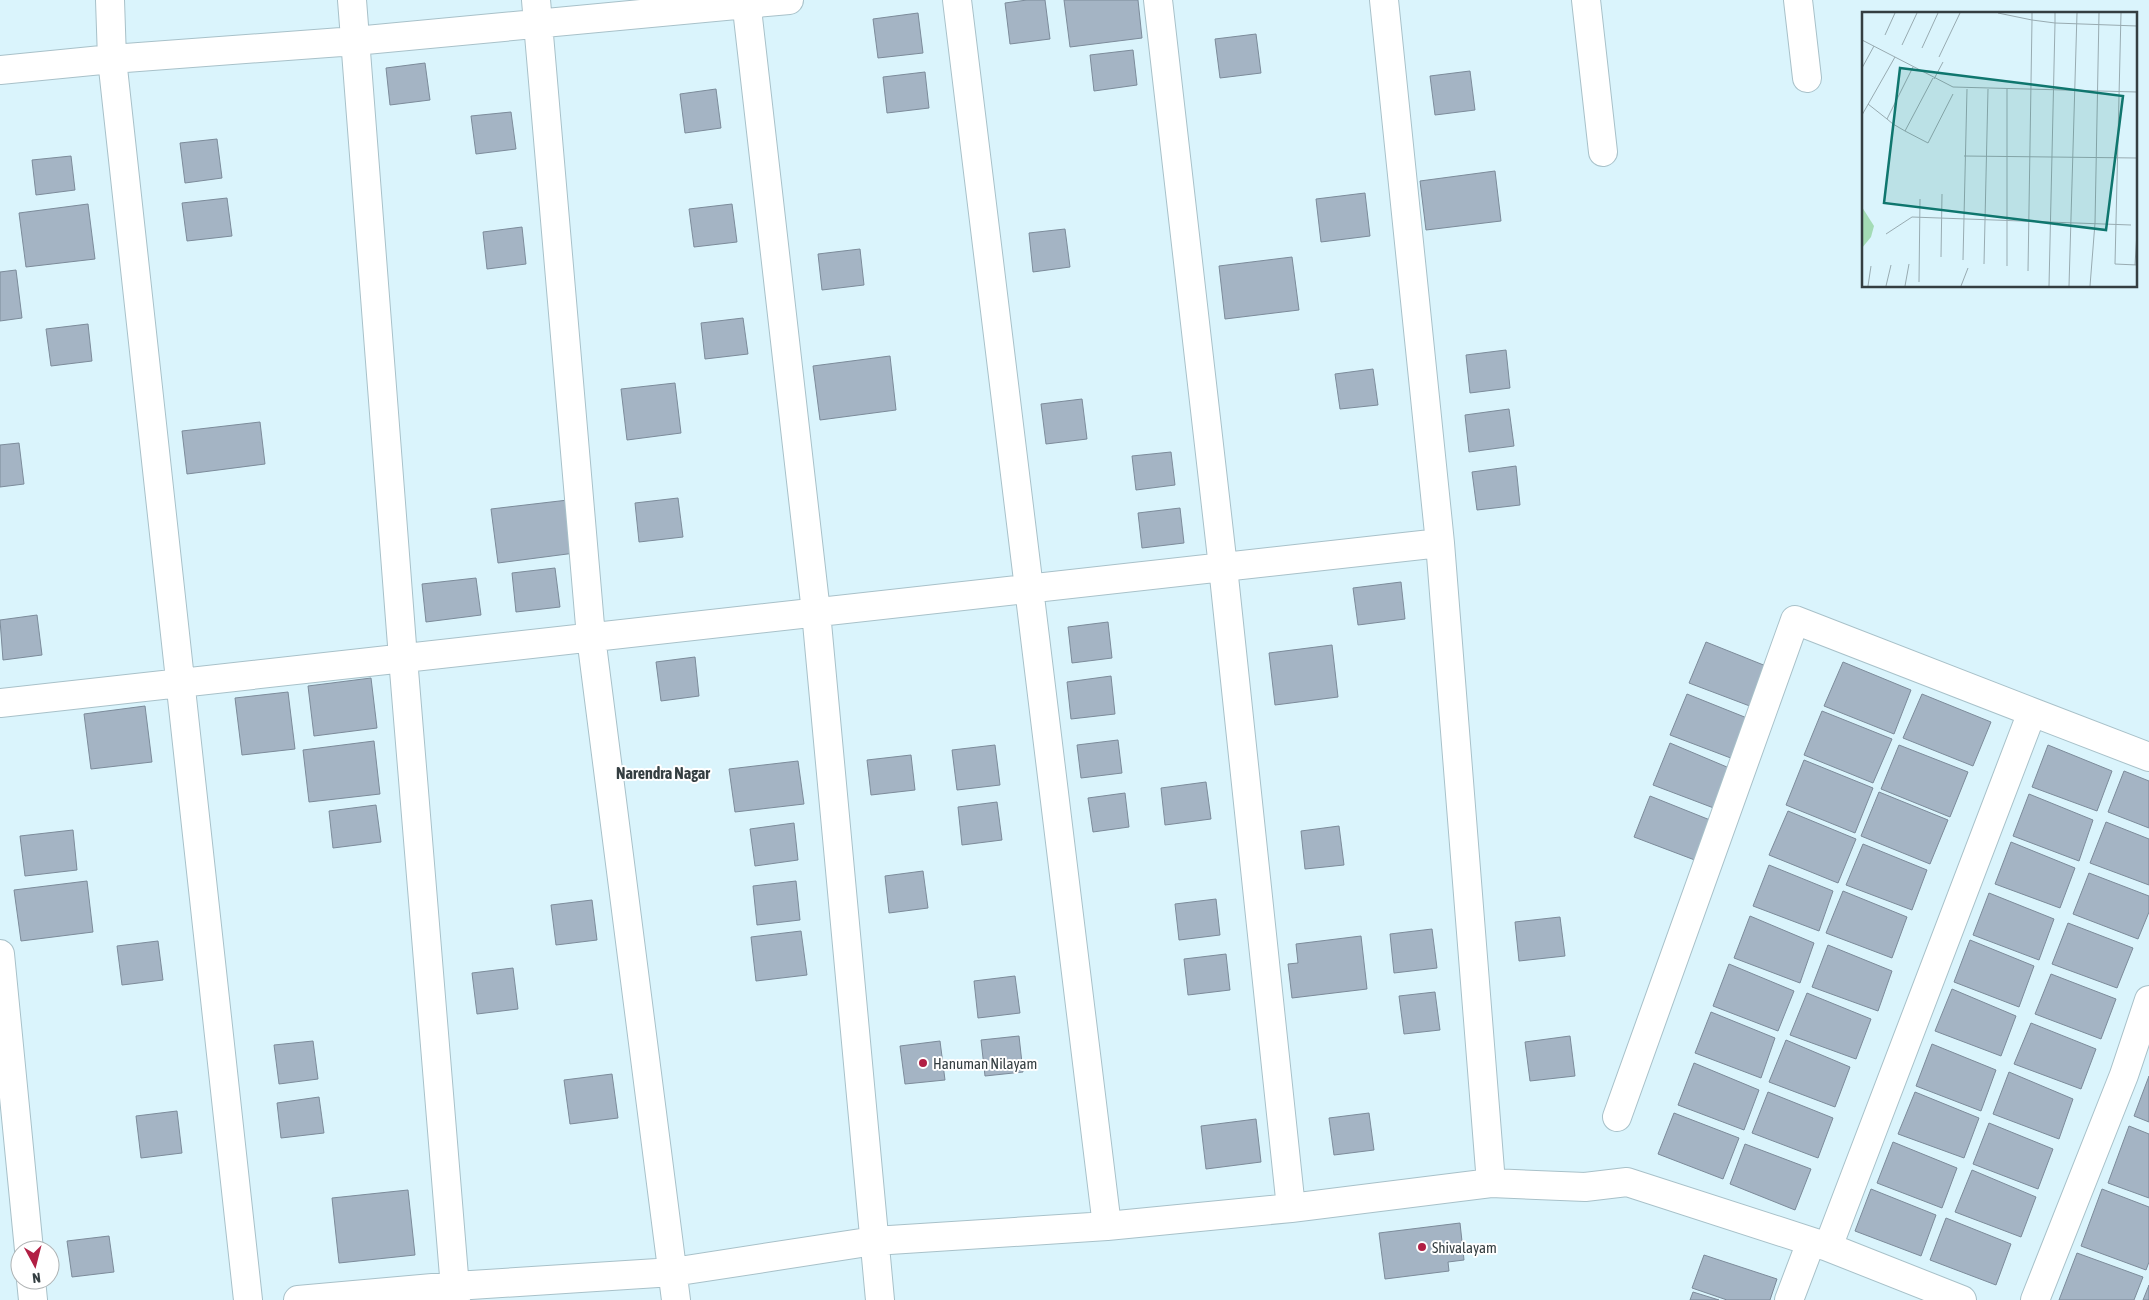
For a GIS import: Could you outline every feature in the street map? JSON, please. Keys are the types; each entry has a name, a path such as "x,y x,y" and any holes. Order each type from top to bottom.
{"street":[{"path":"110,0 112,59 248,1300"},
{"path":"352,0 402,658 455,1293"},
{"path":"0,70 112,59 355,41 537,12 788,0"},
{"path":"957,0 1107,1226"},
{"path":"1158,0 1223,567 1290,1208"},
{"path":"1384,0 1440,543 1491,1183"},
{"path":"1586,0 1603,152"},
{"path":"1798,0 1807,78"},
{"path":"746,2 816,612 880,1300"},
{"path":"537,12 591,637 676,1300"},
{"path":"0,703 1440,543"},
{"path":"1617,1117 1795,620 2149,758"},
{"path":"1789,1300 1820,1244 2032,712"},
{"path":"0,954 28,1240"},
{"path":"2035,1300 2124,1075 2149,1000"},
{"path":"298,1300 455,1293 673,1272 874,1241 1107,1226 1290,1208 1491,1183 1585,1187 1626,1182 1820,1244 1962,1300"}],"building":[{"path":"1045,0 1050,39 1010,44 1005,3"},
{"path":"1064,0 1138,0 1142,38 1070,47"},
{"path":"918,13 923,53 878,58 873,19"},
{"path":"1256,34 1261,73 1220,78 1215,39"},
{"path":"1133,50 1137,85 1094,91 1090,55"},
{"path":"425,63 430,100 390,105 386,68"},
{"path":"1470,71 1475,110 1435,115 1430,76"},
{"path":"925,72 929,108 887,113 883,77"},
{"path":"716,89 721,128 685,133 680,94"},
{"path":"511,112 516,149 476,154 471,116"},
{"path":"217,139 222,178 185,183 180,143"},
{"path":"71,156 75,190 36,195 32,160"},
{"path":"1495,171 1501,221 1426,230 1420,181"},
{"path":"1365,193 1370,236 1321,242 1316,199"},
{"path":"227,198 232,236 187,241 182,203"},
{"path":"88,204 95,259 26,267 19,213"},
{"path":"732,204 737,242 694,247 689,209"},
{"path":"522,227 526,264 487,269 483,232"},
{"path":"1065,229 1070,267 1033,272 1029,233"},
{"path":"860,249 864,285 822,290 818,254"},
{"path":"1292,257 1299,310 1225,319 1219,266"},
{"path":"16,270 22,318 0,321 0,272"},
{"path":"743,318 748,354 705,359 701,323"},
{"path":"88,324 92,361 51,366 46,329"},
{"path":"1506,350 1510,388 1470,393 1466,355"},
{"path":"890,356 896,410 820,420 813,366"},
{"path":"1373,369 1378,405 1340,409 1335,374"},
{"path":"675,383 681,433 627,440 621,389"},
{"path":"1082,399 1087,439 1046,444 1041,404"},
{"path":"1509,409 1514,446 1469,452 1465,415"},
{"path":"260,422 265,464 187,474 182,431"},
{"path":"19,443 24,484 0,487 0,445"},
{"path":"1171,452 1175,485 1136,490 1132,456"},
{"path":"1516,466 1520,505 1477,510 1472,472"},
{"path":"678,498 683,537 639,542 635,503"},
{"path":"568,500 575,553 498,563 491,509"},
{"path":"1180,508 1184,543 1142,548 1138,513"},
{"path":"555,568 560,607 516,612 512,573"},
{"path":"476,578 481,615 426,622 422,584"},
{"path":"1401,582 1405,619 1358,625 1353,588"},
{"path":"37,615 42,655 3,660 0,620"},
{"path":"1108,622 1112,658 1072,663 1068,627"},
{"path":"1706,642 1771,668 1755,708 1689,683"},
{"path":"1332,645 1338,697 1275,705 1269,653"},
{"path":"695,657 699,696 661,701 656,662"},
{"path":"1843,662 1911,690 1894,734 1824,706"},
{"path":"1111,676 1115,714 1071,719 1067,682"},
{"path":"371,678 377,728 314,736 308,686"},
{"path":"288,692 295,749 242,755 235,698"},
{"path":"1687,694 1752,720 1736,760 1670,735"},
{"path":"1922,694 1991,722 1973,766 1903,738"},
{"path":"145,706 152,762 91,769 84,714"},
{"path":"1822,711 1892,739 1873,783 1804,755"},
{"path":"1118,740 1122,773 1081,778 1077,745"},
{"path":"374,741 380,794 309,802 303,750"},
{"path":"1670,743 1734,770 1719,810 1653,785"},
{"path":"995,745 1000,785 957,790 952,750"},
{"path":"1899,745 1968,772 1950,817 1881,789"},
{"path":"2048,745 2112,771 2097,811 2032,787"},
{"path":"911,755 915,790 871,795 867,760"},
{"path":"1804,760 1873,788 1855,833 1786,805"},
{"path":"798,761 804,804 735,812 729,769"},
{"path":"2124,771 2149,781 2149,828 2108,812"},
{"path":"1206,782 1211,819 1165,825 1161,788"},
{"path":"1879,792 1948,820 1930,864 1861,836"},
{"path":"1125,793 1129,827 1093,832 1088,798"},
{"path":"2029,794 2093,820 2079,861 2013,836"},
{"path":"1650,796 1715,822 1700,862 1634,837"},
{"path":"997,802 1002,840 962,845 958,807"},
{"path":"376,805 381,842 333,848 329,811"},
{"path":"1788,811 1856,839 1838,883 1769,855"},
{"path":"2106,822 2149,839 2149,885 2090,863"},
{"path":"794,823 798,860 755,866 750,829"},
{"path":"1339,826 1344,865 1305,869 1301,831"},
{"path":"73,830 77,870 25,876 20,836"},
{"path":"2011,842 2075,868 2060,908 1995,884"},
{"path":"1863,844 1927,870 1912,910 1846,885"},
{"path":"1769,865 1833,891 1819,931 1753,906"},
{"path":"923,871 928,908 889,913 885,876"},
{"path":"2089,873 2149,896 2149,912 2138,939 2073,914"},
{"path":"87,881 93,932 21,941 14,890"},
{"path":"796,881 800,920 757,925 753,886"},
{"path":"1843,891 1907,917 1892,958 1826,933"},
{"path":"1989,893 2054,919 2039,960 1973,935"},
{"path":"1216,899 1220,935 1179,940 1175,904"},
{"path":"592,900 597,940 556,945 551,905"},
{"path":"1750,916 1814,943 1800,983 1734,958"},
{"path":"1560,917 1565,956 1519,961 1515,922"},
{"path":"2068,923 2133,948 2117,988 2052,964"},
{"path":"1432,929 1437,968 1394,973 1390,934"},
{"path":"801,931 807,975 756,981 751,937"},
{"path":"1361,936 1367,989 1292,998 1288,964 1298,963 1296,944"},
{"path":"1970,940 2034,966 2019,1007 1954,982"},
{"path":"158,941 163,980 122,985 117,946"},
{"path":"1828,945 1892,971 1878,1011 1812,987"},
{"path":"1226,954 1230,990 1188,995 1184,959"},
{"path":"1729,964 1794,991 1778,1031 1713,1006"},
{"path":"513,968 518,1009 477,1014 472,973"},
{"path":"2051,974 2116,999 2101,1039 2035,1014"},
{"path":"1015,976 1020,1013 978,1018 974,981"},
{"path":"1952,989 2016,1016 2001,1056 1935,1031"},
{"path":"1435,992 1440,1030 1404,1034 1399,996"},
{"path":"1807,993 1871,1019 1856,1059 1790,1035"},
{"path":"1711,1012 1775,1038 1761,1078 1695,1053"},
{"path":"2031,1023 2096,1049 2081,1089 2014,1064"},
{"path":"1019,1036 1023,1072 985,1076 981,1040"},
{"path":"1570,1036 1575,1076 1530,1081 1525,1042"},
{"path":"1786,1040 1850,1067 1835,1107 1769,1082"},
{"path":"313,1041 318,1079 279,1084 274,1045"},
{"name":"Hanuman Nilayam","path":"940,1041 945,1080 905,1084 900,1046"},
{"path":"1932,1044 1996,1070 1981,1111 1916,1086"},
{"path":"1694,1063 1759,1090 1744,1130 1678,1105"},
{"path":"2009,1072 2073,1099 2059,1139 1993,1114"},
{"path":"612,1074 618,1118 570,1124 564,1080"},
{"path":"2149,1076 2149,1122 2134,1116"},
{"path":"1768,1092 1833,1118 1818,1158 1752,1133"},
{"path":"1915,1092 1979,1118 1964,1158 1898,1134"},
{"path":"319,1097 324,1133 281,1138 277,1103"},
{"path":"177,1111 182,1153 141,1158 136,1116"},
{"path":"1369,1113 1374,1150 1334,1155 1329,1118"},
{"path":"1674,1113 1739,1138 1723,1179 1658,1154"},
{"path":"1256,1119 1261,1162 1206,1169 1201,1126"},
{"path":"1989,1123 2053,1149 2038,1189 1973,1164"},
{"path":"2129,1126 2149,1134 2149,1198 2108,1183"},
{"path":"1893,1142 1957,1168 1942,1208 1877,1183"},
{"path":"1745,1144 1811,1169 1795,1210 1730,1184"},
{"path":"1972,1170 2036,1197 2021,1237 1955,1212"},
{"path":"1871,1189 1936,1215 1921,1256 1855,1231"},
{"path":"2102,1189 2149,1207 2149,1262 2146,1270 2081,1246"},
{"path":"408,1190 415,1255 339,1263 332,1198"},
{"path":"1946,1218 2011,1244 1996,1285 1930,1260"},
{"name":"Shivalayam","path":"1460,1223 1464,1260 1448,1262 1449,1271 1385,1279 1379,1233"},
{"path":"109,1236 114,1272 72,1277 67,1241"},
{"path":"2077,1253 2143,1277 2134,1300 2059,1300"},
{"path":"1704,1255 1777,1279 1770,1300 1727,1300 1692,1288"},
{"path":"2149,1285 2149,1300 2143,1300"},
{"path":"1693,1292 1719,1300 1690,1300"}],"place":[{"name":"Hanuman Nilayam","path":"923,1063"},
{"name":"Shivalayam","path":"1422,1247"}],"district":[{"name":"Narendra Nagar","path":"663,773"}]}
